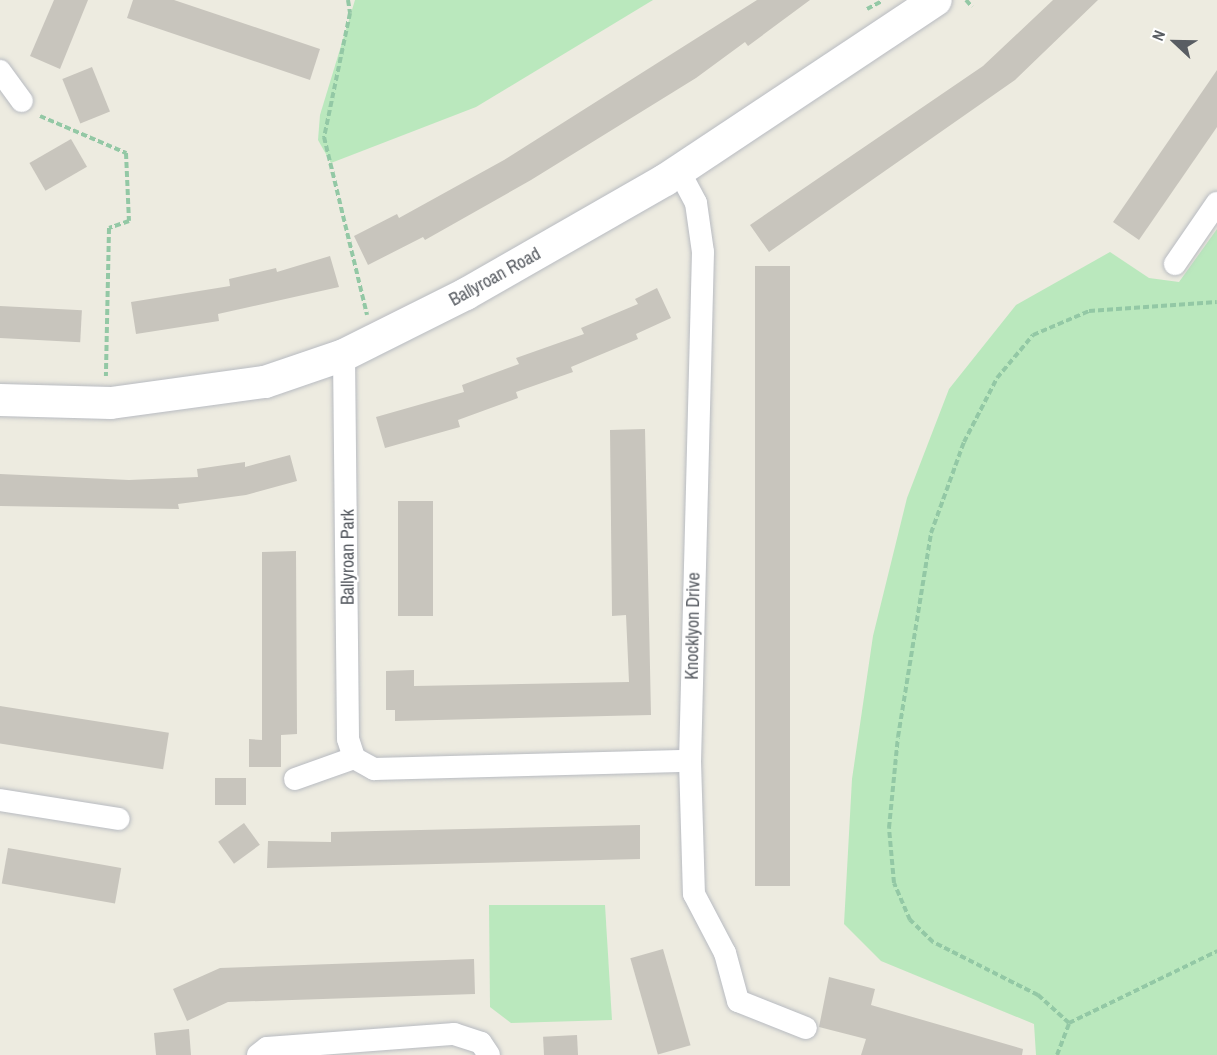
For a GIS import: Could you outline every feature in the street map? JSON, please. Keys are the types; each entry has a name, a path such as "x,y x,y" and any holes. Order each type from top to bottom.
{"main road":[{"name":"Ballyroan Road","path":"0,400 111,403 253,384 344,355 466,294 680,171 930,2"}],"street":[{"path":"0,71 22,101"},
{"name":"Knocklyon Drive","path":"680,171 696,203 703,252 690,761 694,894 725,953 738,1001 806,1028"},
{"path":"1175,264 1217,204"},
{"name":"Ballyroan Park","path":"344,355 348,739 354,758"},
{"path":"296,779 354,758 374,769 690,761"},
{"path":"0,800 118,819"},
{"path":"258,1055 267,1048 454,1034 481,1043 489,1055"}],"path":[{"path":"348,0 350,13 324,137 369,318"},
{"path":"867,9 883,0"},
{"path":"966,0 972,7"},
{"path":"40,116 126,153 129,221 109,228 106,375"},
{"path":"1069,1023 1038,995 933,942 910,920 894,883 889,828 897,748 931,533 964,442 997,378 1033,335 1089,311 1217,302"},
{"path":"1057,1055 1069,1023 1217,951"}],"green space":[{"path":"355,0 653,0 476,107 331,163 318,140 320,115"},
{"path":"1217,229 1217,1055 1036,1055 1034,1024 881,961 844,924 852,779 873,636 907,498 949,389 1016,305 1110,252 1149,278 1179,282"},
{"path":"489,905 605,905 612,1020 511,1023 490,1007"}],"building":[{"path":"54,0 88,0 60,69 30,56"},
{"path":"133,0 174,0 320,49 310,80 127,18"},
{"path":"757,0 810,0 748,46 745,42 696,78 531,180 425,240 423,237 368,265 354,236 397,214 399,218 504,160"},
{"path":"1053,0 1098,0 1015,80 769,252 750,225 983,66"},
{"path":"92,67 110,112 80,123 62,79"},
{"path":"1217,70 1217,127 1139,240 1113,222"},
{"path":"71,139 87,167 45,191 29,163"},
{"path":"330,256 339,287 218,314 219,321 136,334 131,302 230,286 229,279 276,268 277,272"},
{"path":"755,266 790,266 790,886 755,886"},
{"path":"657,288 671,318 636,334 638,339 571,367 573,372 516,392 518,398 458,420 460,427 385,448 376,417 464,392 462,385 519,364 516,358 584,334 581,328 638,304 635,299"},
{"path":"0,306 82,310 80,342 0,338"},
{"path":"645,429 651,715 395,721 395,710 386,710 386,671 414,670 414,686 629,682 626,615 612,616 610,430"},
{"path":"290,455 297,481 246,495 178,504 179,509 0,506 0,474 129,480 198,477 197,469 245,462 245,467"},
{"path":"398,501 433,501 433,616 398,616"},
{"path":"296,551 297,734 281,735 281,767 249,767 249,739 262,740 262,552"},
{"path":"0,706 169,733 163,769 0,743"},
{"path":"215,778 246,778 246,805 215,805"},
{"path":"244,823 260,845 234,864 218,842"},
{"path":"640,825 640,859 267,868 268,841 331,842 331,832"},
{"path":"8,848 121,868 115,903 2,883"},
{"path":"663,949 691,1045 658,1054 630,958"},
{"path":"474,959 475,994 228,1002 187,1021 173,989 220,968"},
{"path":"829,977 875,989 871,1005 1023,1049 1022,1055 861,1055 866,1039 819,1027"},
{"path":"189,1029 191,1055 156,1055 154,1033"},
{"path":"577,1035 578,1055 544,1055 543,1037"}]}
